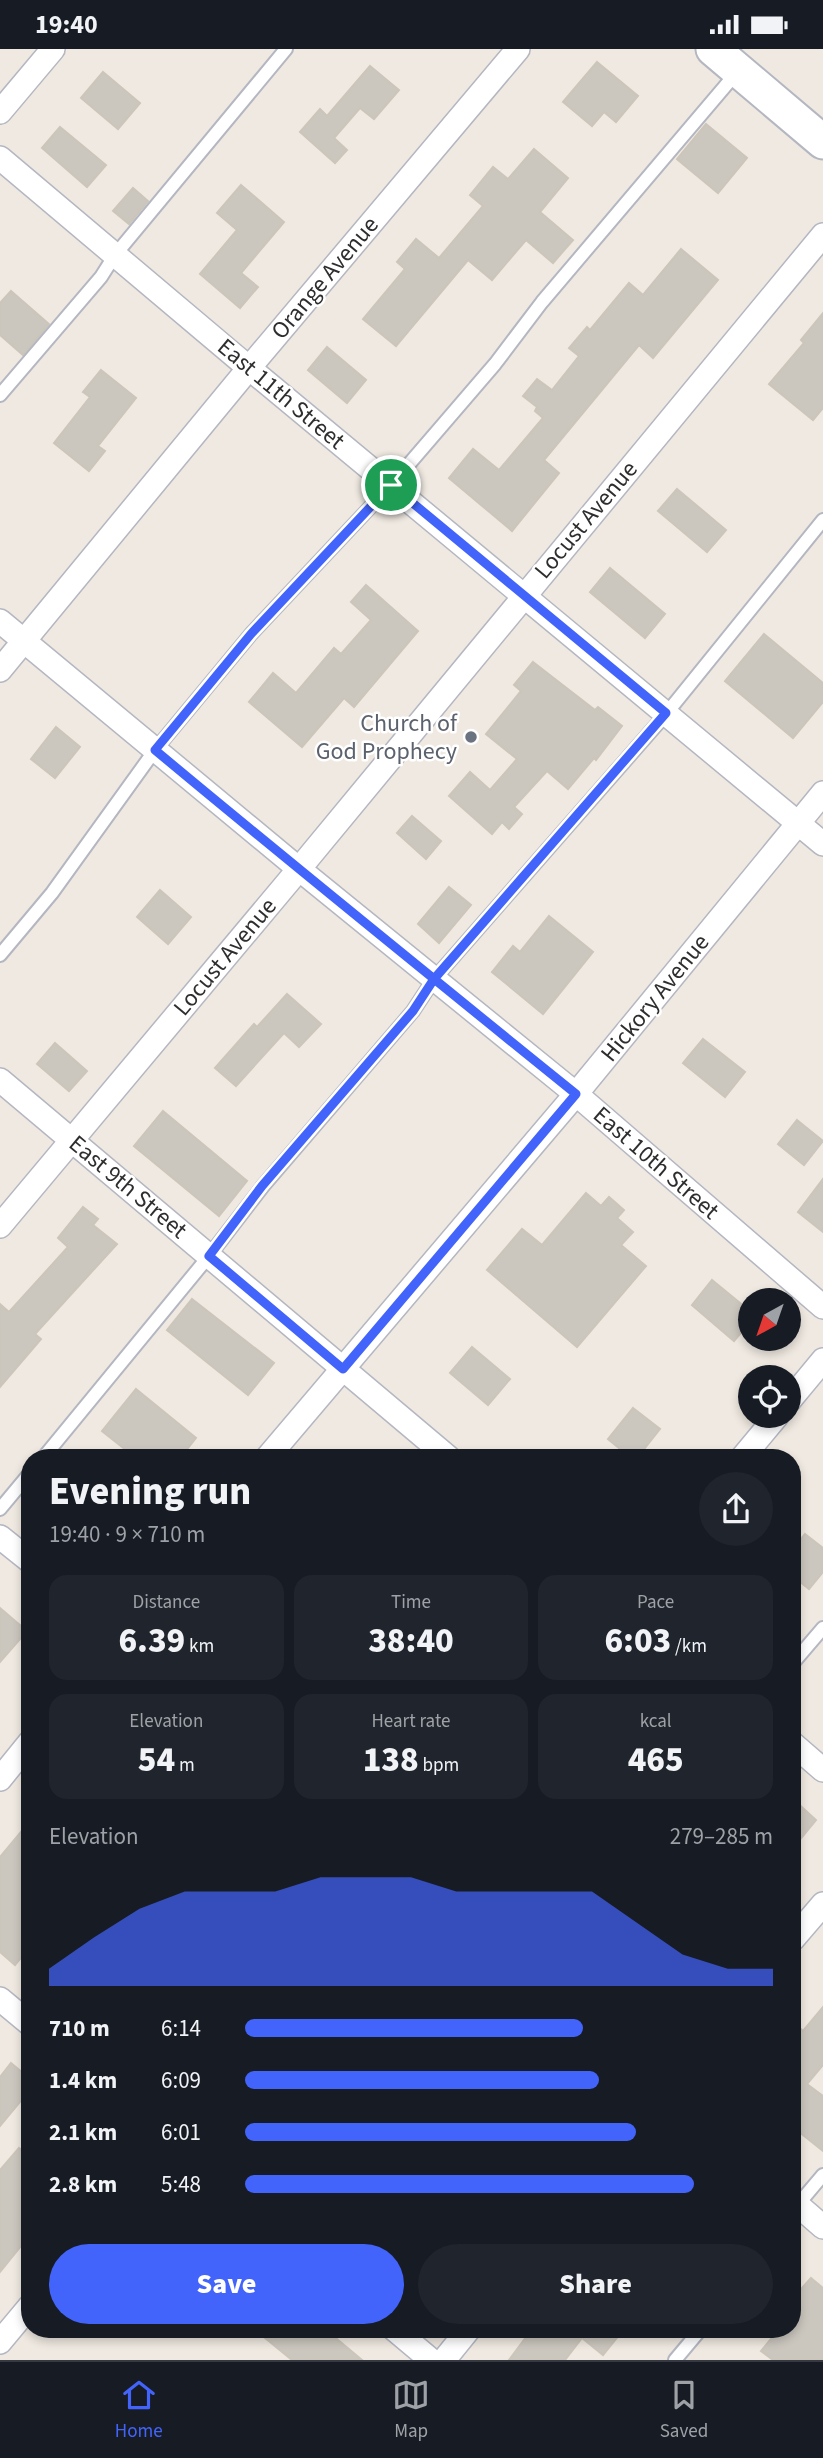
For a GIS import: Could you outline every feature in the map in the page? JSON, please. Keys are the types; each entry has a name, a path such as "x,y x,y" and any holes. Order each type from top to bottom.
{"main road":[{"path":"713,49 823,142"}],"street":[{"path":"0,112 53,49"},
{"name":"Orange Avenue","path":"0,670 249,368 518,49"},
{"name":"East 11th Street","path":"0,157 249,368 823,844"},
{"name":"Locust Avenue","path":"0,1226 823,235"},
{"name":"East 10th Street","path":"0,621 576,1094 823,1307"},
{"name":"Hickory Avenue","path":"275,1449 576,1094 823,793"},
{"name":"East 9th Street","path":"0,1080 438,1449"},
{"path":"801,1387 823,1360"},
{"path":"750,1449 767,1428"},
{"path":"0,1537 21,1554"},
{"path":"801,1751 823,1770"},
{"path":"0,1779 21,1753"},
{"path":"801,1930 823,1904"},
{"path":"0,1999 21,2016"},
{"path":"801,2211 823,2227"},
{"path":"0,2342 21,2317"},
{"path":"405,2338 431,2360"},
{"path":"444,2360 462,2338"}],"lane":[{"path":"0,395 101,277 115,255 286,49"},
{"path":"0,954 52,893 155,750 251,634 391,485 495,364 542,302 739,71"},
{"path":"50,1449 209,1256 262,1186 413,1011 434,979 666,713 823,520"},
{"path":"0,1509 21,1484"},
{"path":"801,1654 823,1628"},
{"path":"801,2199 823,2175"},
{"path":"675,2360 693,2338"}],"building":[{"path":"597,62 638,96 616,122 604,112 592,126 563,102"},
{"path":"370,66 399,90 374,119 360,108 334,138 347,150 335,163 300,132 320,109 327,116"},
{"path":"103,72 140,103 118,129 81,98"},
{"path":"706,124 747,158 718,193 677,159"},
{"path":"60,127 106,165 87,187 42,148"},
{"path":"534,149 568,178 540,212 573,240 553,263 526,240 492,280 468,260 396,346 363,319 405,269 397,262 416,239 439,258 483,206 470,195 493,167 508,179"},
{"path":"241,185 284,222 241,273 258,287 240,308 200,274 237,230 217,213"},
{"path":"133,188 148,201 129,224 113,211"},
{"path":"681,249 718,280 653,358 639,345 544,460 559,473 512,531 449,478 473,449 499,470 543,418 535,411 537,407 523,396 537,379 552,390 579,356 569,348 587,327 590,330 629,283 643,295"},
{"path":"11,291 49,324 23,355 0,335 0,303"},
{"path":"823,313 823,408 813,420 769,384 804,343 801,340"},
{"path":"327,347 366,380 347,403 308,370"},
{"path":"101,370 136,398 98,446 105,451 89,471 54,443 90,397 83,392"},
{"path":"677,489 726,530 707,552 658,511"},
{"path":"610,568 665,614 645,638 590,592"},
{"path":"366,585 418,631 354,707 344,698 302,747 249,702 273,673 296,693 334,648 341,654 371,620 351,602"},
{"path":"764,634 823,683 823,702 793,738 725,681"},
{"path":"533,662 595,710 598,707 622,726 596,760 594,758 568,789 547,771 514,807 522,814 509,829 502,822 492,834 449,796 470,772 490,790 517,759 486,734 521,691 514,685"},
{"path":"56,727 80,747 55,778 31,759"},
{"path":"412,816 441,841 426,859 397,833"},
{"path":"449,887 471,905 439,943 418,924"},
{"path":"160,890 191,917 168,944 137,917"},
{"path":"549,916 593,952 543,1014 492,972 513,946 520,952"},
{"path":"287,994 321,1024 299,1047 284,1033 236,1086 215,1068 254,1024 257,1027"},
{"path":"703,1039 745,1072 725,1097 683,1063"},
{"path":"55,1043 87,1071 69,1091 37,1064"},
{"path":"163,1111 247,1181 219,1216 134,1146"},
{"path":"797,1120 823,1141 804,1165 778,1144"},
{"path":"823,1179 823,1232 798,1212"},
{"path":"586,1193 601,1206 609,1197 624,1210 617,1218 633,1232 621,1245 646,1266 577,1347 487,1270 522,1229 542,1245"},
{"path":"83,1207 98,1219 93,1225 117,1244 35,1334 41,1339 0,1387 0,1304 9,1312 68,1247 58,1238"},
{"path":"712,1280 738,1301 738,1336 734,1341 692,1305"},
{"path":"192,1299 274,1363 248,1395 167,1330"},
{"path":"472,1347 510,1379 488,1405 450,1373"},
{"path":"136,1389 196,1438 187,1449 125,1449 102,1431"},
{"path":"633,1408 660,1429 644,1449 620,1449 608,1439"},
{"path":"805,1534 823,1548 823,1572 809,1589 801,1582 801,1539"},
{"path":"0,1608 21,1626 21,1638 0,1662"},
{"path":"801,1806 816,1820 801,1838"},
{"path":"21,1832 21,1958 15,1965 0,1952 0,1857"},
{"path":"823,2007 823,2065 807,2084 823,2096 823,2151 801,2133 801,2029 803,2031"},
{"path":"11,2063 21,2071 21,2101 0,2126 0,2077"},
{"path":"19,2148 21,2150 21,2246 0,2272 0,2170"},
{"path":"811,2278 823,2288 823,2360 773,2360 761,2351 772,2338 801,2338 801,2289"},
{"path":"265,2338 336,2338 362,2360 292,2360"},
{"path":"525,2338 582,2338 565,2360 509,2360"},
{"path":"582,2338 617,2338 603,2355"}],"place":[{"name":"Church of God Prophecy","path":"471,737"}],"route":[{"path":"391,485 251,634 155,750 299,869 434,979 576,1094 343,1369 209,1256 262,1186 413,1011 434,979 666,713 391,485"}]}
